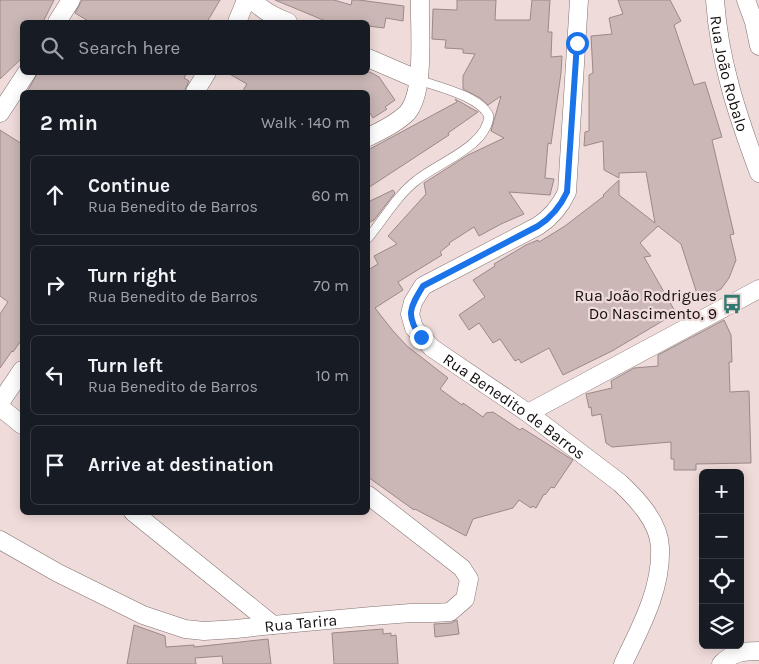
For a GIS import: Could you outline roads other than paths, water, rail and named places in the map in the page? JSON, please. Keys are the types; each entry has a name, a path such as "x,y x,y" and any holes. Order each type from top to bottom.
{"street":[{"path":"59,20 72,0"},
{"path":"238,20 246,0"},
{"path":"253,0 272,16 283,20"},
{"path":"370,136 392,124 408,112 416,96 419,80 420,0"},
{"name":"Rua Benedito de Barros","path":"579,0 567,192 561,205 549,219 538,226 423,286 410,314 414,328 432,348 528,413 620,483 647,512 660,546 658,578 651,601 623,664"},
{"name":"Rua João Robalo","path":"715,0 719,43 726,74 738,116 759,173"},
{"name":"Rua João Robalo","path":"746,0 754,22 759,46"},
{"path":"370,59 419,80"},
{"path":"0,113 25,75"},
{"path":"196,90 205,75"},
{"path":"528,413 759,289"},
{"path":"20,373 0,405 20,422"},
{"name":"Rua Tarira","path":"0,540 97,593 142,615 184,629 204,631 236,629 273,624 450,612 465,599 469,579 462,568 370,497"},
{"path":"137,515 273,624"},
{"path":"721,664 726,658 741,651 759,651"}],"lane":[{"path":"370,235 401,195 415,181 465,149 481,136 486,128 489,116 484,108 466,97 419,80"}],"place":[{"name":"Rua João Rodrigues Do Nascimento, 9","path":"732,304"}]}
